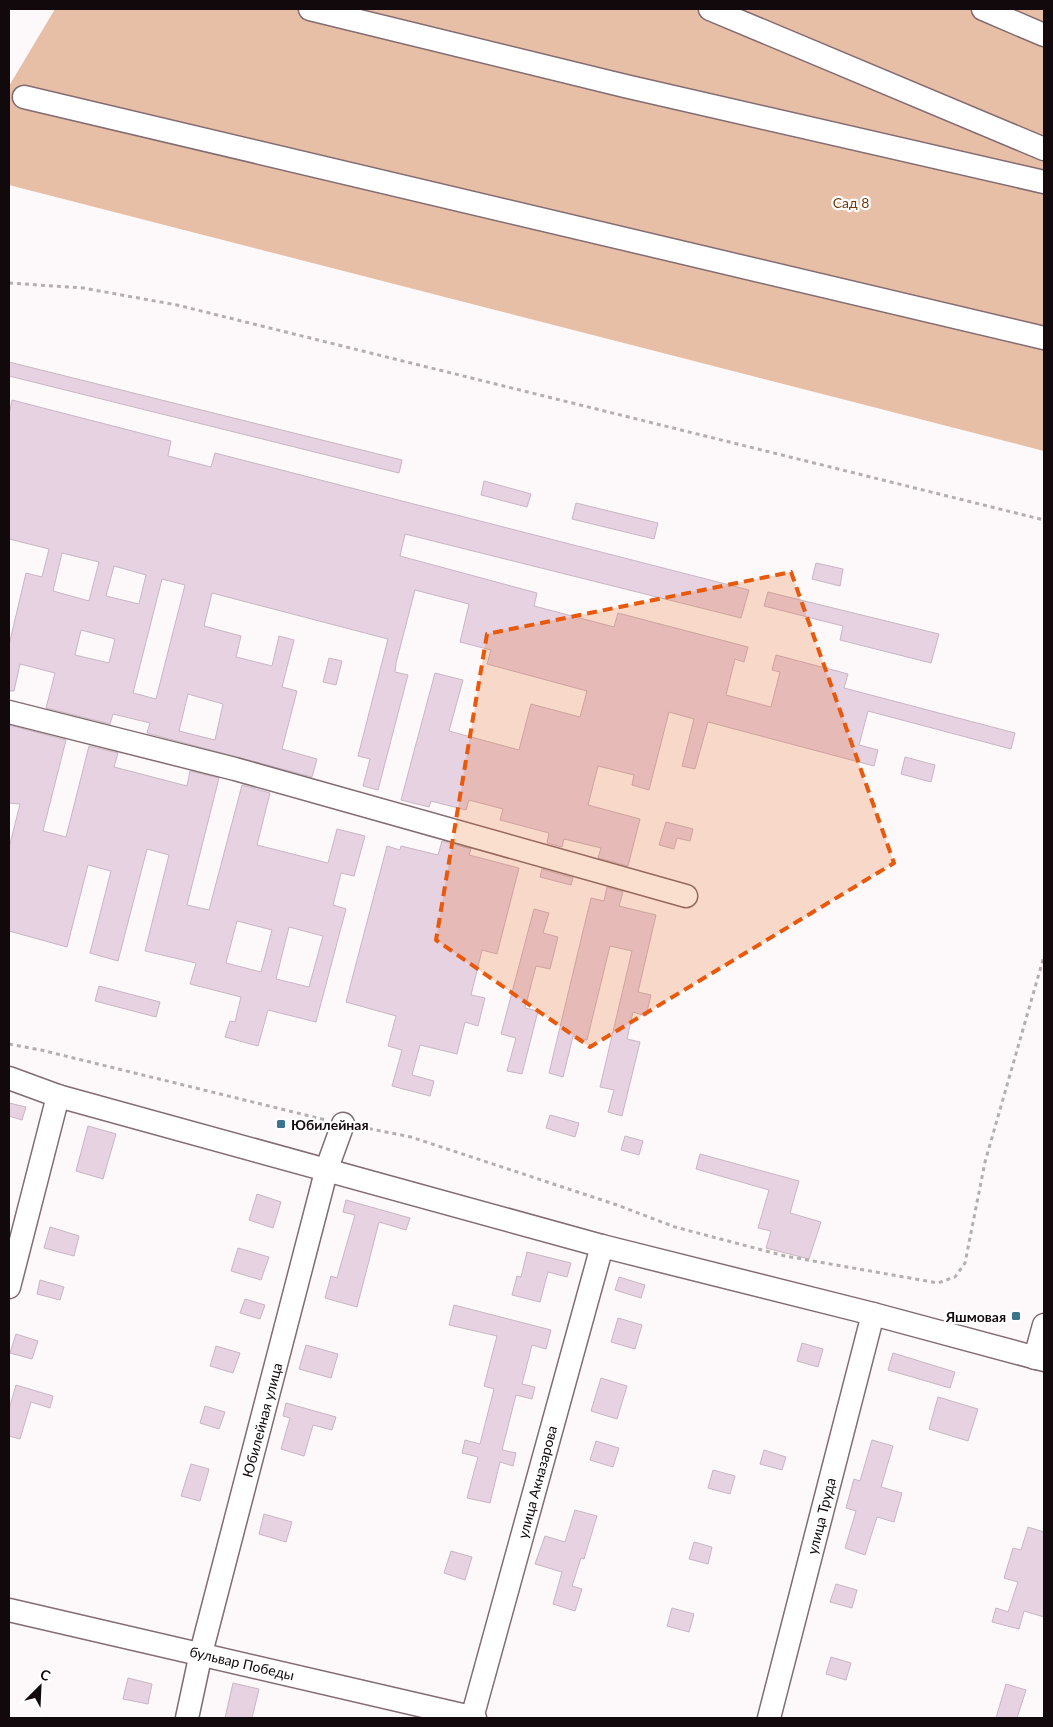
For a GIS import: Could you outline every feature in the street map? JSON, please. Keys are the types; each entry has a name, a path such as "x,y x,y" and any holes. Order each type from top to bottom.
{"street":[{"path":"310,9 634,88 1044,182"},
{"path":"710,9 1044,149"},
{"path":"983,9 1044,35"},
{"path":"24,97 1044,338"},
{"path":"9,712 235,769 686,896"},
{"path":"9,1078 58,1096 328,1168 602,1246 873,1314 1040,1359 1044,1325"},
{"path":"9,1287 58,1096"},
{"name":"Юбилейная улица","path":"187,1718 201,1654 328,1168 343,1124"},
{"name":"улица Акназарова","path":"473,1718 602,1246"},
{"name":"улица Труда","path":"770,1718 873,1314"},
{"name":"бульвар Победы","path":"9,1610 473,1718"}],"path":[{"path":"9,284 83,288 177,305 1044,520"},
{"path":"9,1044 41,1050 343,1124 411,1138 617,1205 676,1227 785,1256 938,1283 955,1277 965,1263 985,1162 1044,956"}],"highlighted area":[{"path":"791,572 894,863 590,1047 436,940 487,634"}],"green space":[{"name":"Сад 8","path":"55,9 1044,9 1044,451 9,185 9,86"}],"building":[{"path":"9,362 402,460 399,473 9,376"},
{"path":"12,400 171,441 168,456 211,467 215,453 749,590 741,618 405,534 400,556 537,593 534,606 614,627 618,613 748,647 744,662 735,659 726,695 771,707 780,672 772,670 776,655 848,674 844,688 1015,733 1011,749 868,711 859,745 878,750 874,766 708,722 695,769 682,766 694,719 669,712 649,790 632,785 634,775 598,766 588,805 640,819 628,866 598,858 601,848 564,839 562,847 547,843 549,833 500,820 503,809 469,800 466,810 431,801 429,807 401,800 435,673 463,680 449,731 519,750 531,704 580,717 587,691 487,664 491,650 460,642 469,604 415,590 395,672 408,675 378,790 363,786 370,759 358,756 388,639 212,593 204,626 241,636 236,657 272,666 279,636 294,640 282,687 297,691 282,749 317,759 312,777 147,733 150,723 113,714 110,724 46,708 55,673 20,664 14,691 9,691 9,645 26,573 42,577 49,549 9,539 9,415","holes":["62,553 99,562 89,601 53,591","114,566 146,575 139,604 106,596","162,579 185,585 156,699 133,693","81,630 115,639 109,663 75,655","188,694 223,704 215,740 179,731"]},
{"path":"484,481 531,494 527,507 481,495"},
{"path":"576,503 658,523 654,539 572,519"},
{"path":"816,563 843,569 840,586 812,579"},
{"path":"768,592 939,634 931,663 840,640 843,626 764,606"},
{"path":"329,658 342,661 336,685 323,682"},
{"path":"9,725 66,740 43,831 66,837 89,746 118,753 114,767 187,786 190,771 219,778 187,905 209,910 242,785 270,793 257,845 328,863 337,829 365,836 354,876 341,873 333,905 346,909 316,1022 268,1010 258,1046 225,1037 230,1021 235,1022 241,997 190,984 196,963 145,951 169,855 147,849 118,961 90,953 111,871 88,865 67,947 9,931 9,848 20,804 9,803","holes":["237,921 272,930 261,972 226,963","289,927 323,936 309,987 276,979"]},
{"path":"905,757 935,765 931,782 901,774"},
{"path":"666,822 693,829 690,841 677,838 674,849 659,845"},
{"path":"442,841 471,849 469,855 519,868 497,954 482,950 471,995 485,998 478,1026 465,1022 457,1054 420,1045 412,1075 434,1081 430,1096 392,1086 402,1050 388,1046 396,1016 346,1002 387,846 400,850 401,846 438,855"},
{"path":"542,869 573,878 571,885 540,877"},
{"path":"607,887 623,892 619,906 656,915 638,992 651,995 646,1016 633,1012 627,1039 640,1042 622,1116 608,1112 614,1090 600,1087 632,951 610,946 587,1040 573,1036 563,1077 549,1073 591,898 604,901"},
{"path":"534,909 549,913 543,933 558,937 550,969 536,966 525,1008 538,1011 522,1074 507,1071 516,1038 501,1034"},
{"path":"99,986 160,1002 156,1017 95,1001"},
{"path":"9,1103 26,1107 22,1120 9,1116"},
{"path":"550,1115 579,1123 575,1137 546,1128"},
{"path":"88,1126 116,1134 103,1179 76,1171"},
{"path":"625,1136 643,1141 639,1155 621,1150"},
{"path":"700,1154 799,1181 790,1213 821,1222 809,1259 766,1248 771,1231 758,1228 769,1190 696,1169"},
{"path":"257,1194 281,1202 273,1228 249,1220"},
{"path":"346,1200 410,1218 406,1230 379,1222 357,1307 325,1298 331,1276 337,1278 355,1215 343,1212"},
{"path":"50,1227 79,1236 74,1256 44,1248"},
{"path":"238,1248 269,1257 261,1280 231,1271"},
{"path":"527,1252 571,1263 567,1277 548,1272 540,1302 512,1295 517,1276 521,1277"},
{"path":"619,1277 645,1285 641,1298 615,1290"},
{"path":"40,1280 64,1287 60,1300 37,1294"},
{"path":"245,1299 265,1305 260,1319 240,1313"},
{"path":"454,1305 551,1330 546,1349 532,1345 522,1384 535,1387 532,1399 516,1395 502,1450 516,1453 513,1466 500,1462 490,1503 467,1498 478,1457 462,1453 465,1440 480,1444 494,1389 484,1386 497,1336 449,1325"},
{"path":"618,1318 642,1325 635,1349 611,1342"},
{"path":"16,1334 38,1341 32,1359 10,1353"},
{"path":"802,1343 823,1349 818,1367 797,1361"},
{"path":"306,1345 338,1354 331,1378 299,1369"},
{"path":"216,1346 240,1353 233,1373 210,1366"},
{"path":"893,1353 955,1372 950,1388 888,1370"},
{"path":"601,1378 627,1386 617,1419 591,1411"},
{"path":"16,1385 53,1396 50,1408 31,1402 20,1439 9,1436 9,1409"},
{"path":"938,1397 978,1409 968,1441 929,1429"},
{"path":"286,1403 336,1417 332,1430 313,1425 304,1456 281,1449 290,1418 283,1416"},
{"path":"205,1406 225,1412 219,1429 200,1423"},
{"path":"872,1440 893,1446 881,1487 902,1493 894,1522 877,1517 865,1555 845,1548 856,1511 846,1508 854,1479 860,1481"},
{"path":"596,1441 619,1448 613,1467 590,1460"},
{"path":"764,1450 786,1457 782,1470 760,1464"},
{"path":"191,1464 209,1469 200,1501 181,1496"},
{"path":"713,1470 735,1476 730,1494 708,1488"},
{"path":"575,1510 597,1516 584,1559 581,1558 572,1586 582,1589 575,1611 553,1604 562,1572 535,1564 545,1536 565,1542"},
{"path":"264,1514 292,1522 286,1542 259,1534"},
{"path":"1028,1527 1044,1532 1044,1617 1024,1611 1019,1629 992,1622 996,1608 1008,1612 1018,1582 1004,1578 1013,1548 1021,1550"},
{"path":"694,1542 712,1547 708,1564 689,1559"},
{"path":"451,1551 472,1557 465,1580 444,1573"},
{"path":"836,1584 857,1590 852,1608 830,1602"},
{"path":"672,1608 694,1614 689,1632 667,1626"},
{"path":"831,1657 851,1663 846,1680 826,1674"},
{"path":"128,1678 152,1684 148,1704 123,1699"},
{"path":"233,1683 259,1689 252,1718 225,1718"},
{"path":"1006,1684 1026,1690 1017,1718 996,1718"}],"place":[{"name":"Юбилейная","path":"281,1124"},
{"name":"Яшмовая","path":"1016,1316"}]}
